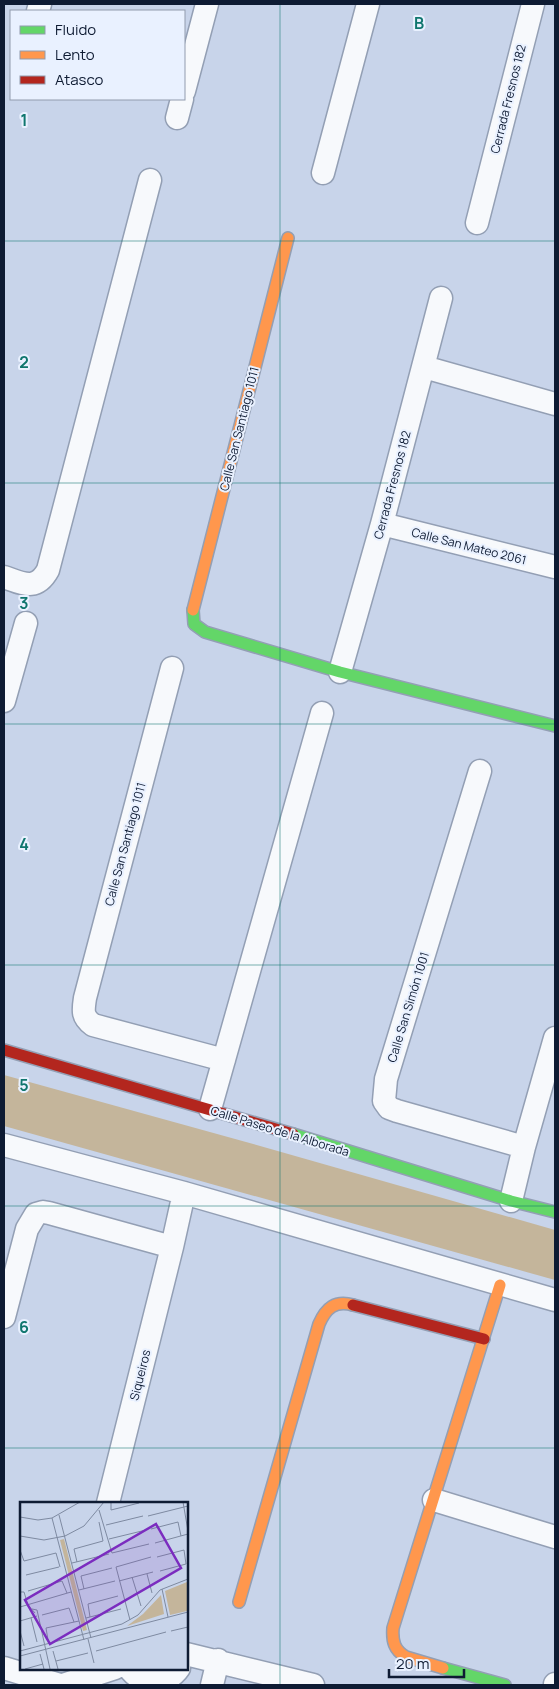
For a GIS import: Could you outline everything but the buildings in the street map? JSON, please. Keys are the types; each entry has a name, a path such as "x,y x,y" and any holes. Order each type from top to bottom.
{"street":[{"path":"185,87 207,4"},
{"path":"323,173 368,4"},
{"name":"Cerrada Fresnos 182","path":"476,223 533,4"},
{"path":"4,576 28,584 36,584 44,578 48,570 150,180"},
{"name":"Calle San Santiago 1011","path":"288,238 192,620 199,630 340,672"},
{"name":"Cerrada Fresnos 182","path":"340,672 382,524 441,298"},
{"path":"424,367 555,404"},
{"name":"Calle San Mateo 2061","path":"382,524 555,567"},
{"path":"4,701 26,624"},
{"name":"Calle San Santiago 1011","path":"172,668 83,1010 86,1020 93,1026 224,1060"},
{"path":"340,672 555,726"},
{"path":"210,1109 322,714"},
{"name":"Calle San Simón 1001","path":"480,771 386,1079 384,1101 389,1108 397,1111 524,1146"},
{"path":"511,1201 524,1146 555,1038"},
{"name":"Calle Paseo de la Alborada","path":"4,1050 210,1109 511,1201 555,1212"},
{"path":"4,1145 184,1193 555,1300"},
{"name":"Siqueiros","path":"108,1502 184,1193"},
{"path":"4,1317 27,1229 36,1214 49,1213 172,1247"},
{"path":"500,1285 392,1638 394,1647 406,1657 505,1685"},
{"path":"239,1602 316,1334 327,1307 337,1303 346,1303 484,1340"},
{"path":"434,1500 555,1537"},
{"path":"188,1654 218,1660 313,1685"},
{"path":"212,1685 218,1660"},
{"path":"4,1668 62,1685 112,1669"},
{"path":"62,1685 66,1669"},
{"path":"130,1669 140,1679 149,1682 159,1682 169,1678 178,1669"}],"shaded area":[{"path":"4,1075 555,1230 555,1280 4,1126"}],"traffic: fast":[{"path":"193,610 194,624 205,632 340,672 555,726"},
{"path":"293,1134 511,1201 555,1212"},
{"path":"443,1668 505,1685"}],"traffic: slow":[{"path":"193,610 288,238"},
{"path":"443,1668 406,1657 402,1654 395,1645 393,1628 500,1285"},
{"path":"239,1602 319,1324 332,1307 341,1304 353,1305"}],"traffic: jam":[{"path":"4,1050 293,1134"},
{"path":"353,1305 484,1339"}]}
